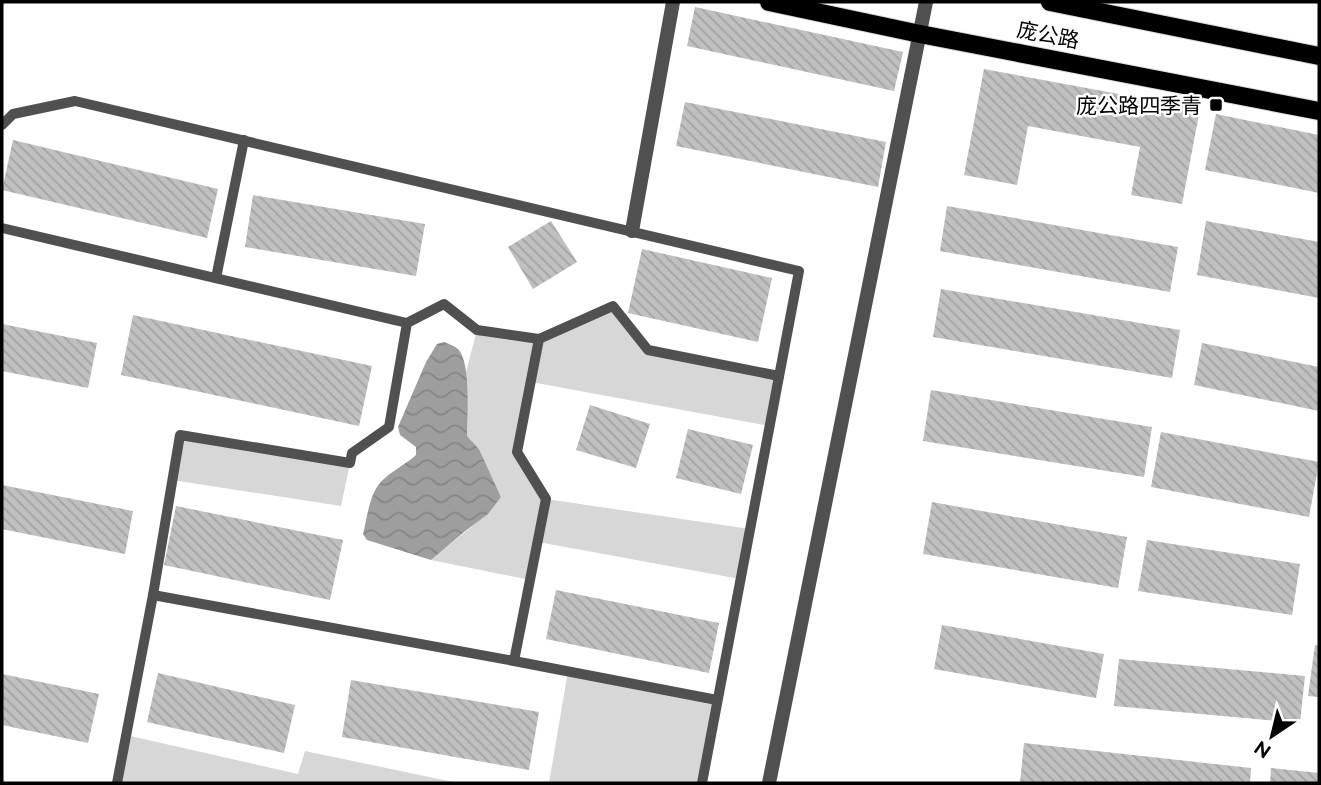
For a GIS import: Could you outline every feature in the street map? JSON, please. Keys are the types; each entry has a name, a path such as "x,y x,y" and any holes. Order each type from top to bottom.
{"main road":[{"name":"庞公路","path":"769,2 1319,111"},
{"name":"庞公路","path":"1050,2 1319,56"}],"street":[{"path":"632,231 673,2"},
{"path":"769,783 926,2"}],"lane":[{"path":"2,125 13,114 75,100 799,271 702,783"},
{"path":"216,278 244,140"},
{"path":"2,228 407,323 444,304 477,330 539,339 613,306 648,350 779,376"},
{"path":"117,783 180,435 350,463 352,453 389,427 407,323"},
{"path":"514,661 545,499 517,452 539,339"},
{"path":"153,595 718,700"}],"shaded area":[{"path":"613,306 648,350 779,376 770,426 531,382 517,451 546,499 750,529 740,579 538,542 530,580 431,560 477,522 501,497 479,449 467,436 466,372 477,330 539,339"},
{"path":"180,435 350,463 341,506 172,480"},
{"path":"568,671 717,700 702,783 549,783"},
{"path":"126,735 298,774 305,751 458,783 117,783"}],"water":[{"path":"444,342 459,350 463,357 467,391 467,436 479,449 501,497 488,514 431,560 367,540 363,534 370,504 380,483 416,455 416,447 400,435 398,427 426,362 437,344"}],"building":[{"path":"695,7 903,52 894,91 687,46"},
{"path":"984,69 1200,109 1182,204 1131,195 1140,147 1028,126 1017,185 964,175"},
{"path":"685,102 886,142 878,187 676,146"},
{"path":"1216,114 1319,135 1319,193 1205,170"},
{"path":"13,140 218,189 207,238 2,190"},
{"path":"253,195 425,224 416,276 245,247"},
{"path":"947,206 1178,247 1170,292 940,251"},
{"path":"551,221 577,262 533,289 508,247"},
{"path":"1206,221 1319,242 1319,298 1197,275"},
{"path":"642,249 772,278 758,342 628,313"},
{"path":"941,289 1180,330 1172,378 933,337"},
{"path":"133,315 372,366 359,426 121,375"},
{"path":"2,324 97,343 88,388 2,371"},
{"path":"1202,343 1319,367 1319,411 1194,385"},
{"path":"931,390 1152,427 1144,477 923,441"},
{"path":"590,405 650,424 636,468 576,450"},
{"path":"688,429 753,445 741,494 676,478"},
{"path":"1161,432 1319,462 1309,517 1151,487"},
{"path":"2,485 133,511 125,554 2,529"},
{"path":"932,502 1127,537 1118,588 923,554"},
{"path":"176,506 343,540 330,600 164,565"},
{"path":"1147,540 1300,564 1292,615 1138,591"},
{"path":"556,590 719,623 709,673 546,639"},
{"path":"942,625 1104,654 1096,698 934,669"},
{"path":"1315,645 1319,646 1319,697 1308,696"},
{"path":"1119,659 1305,676 1300,723 1114,706"},
{"path":"158,673 295,705 284,753 147,722"},
{"path":"2,674 99,694 88,743 2,725"},
{"path":"351,680 539,712 529,770 342,737"},
{"path":"1024,743 1251,768 1250,783 1020,783"},
{"path":"1271,768 1319,773 1319,783 1270,783"}],"place":[{"name":"庞公路四季青","path":"1216,105"}]}
